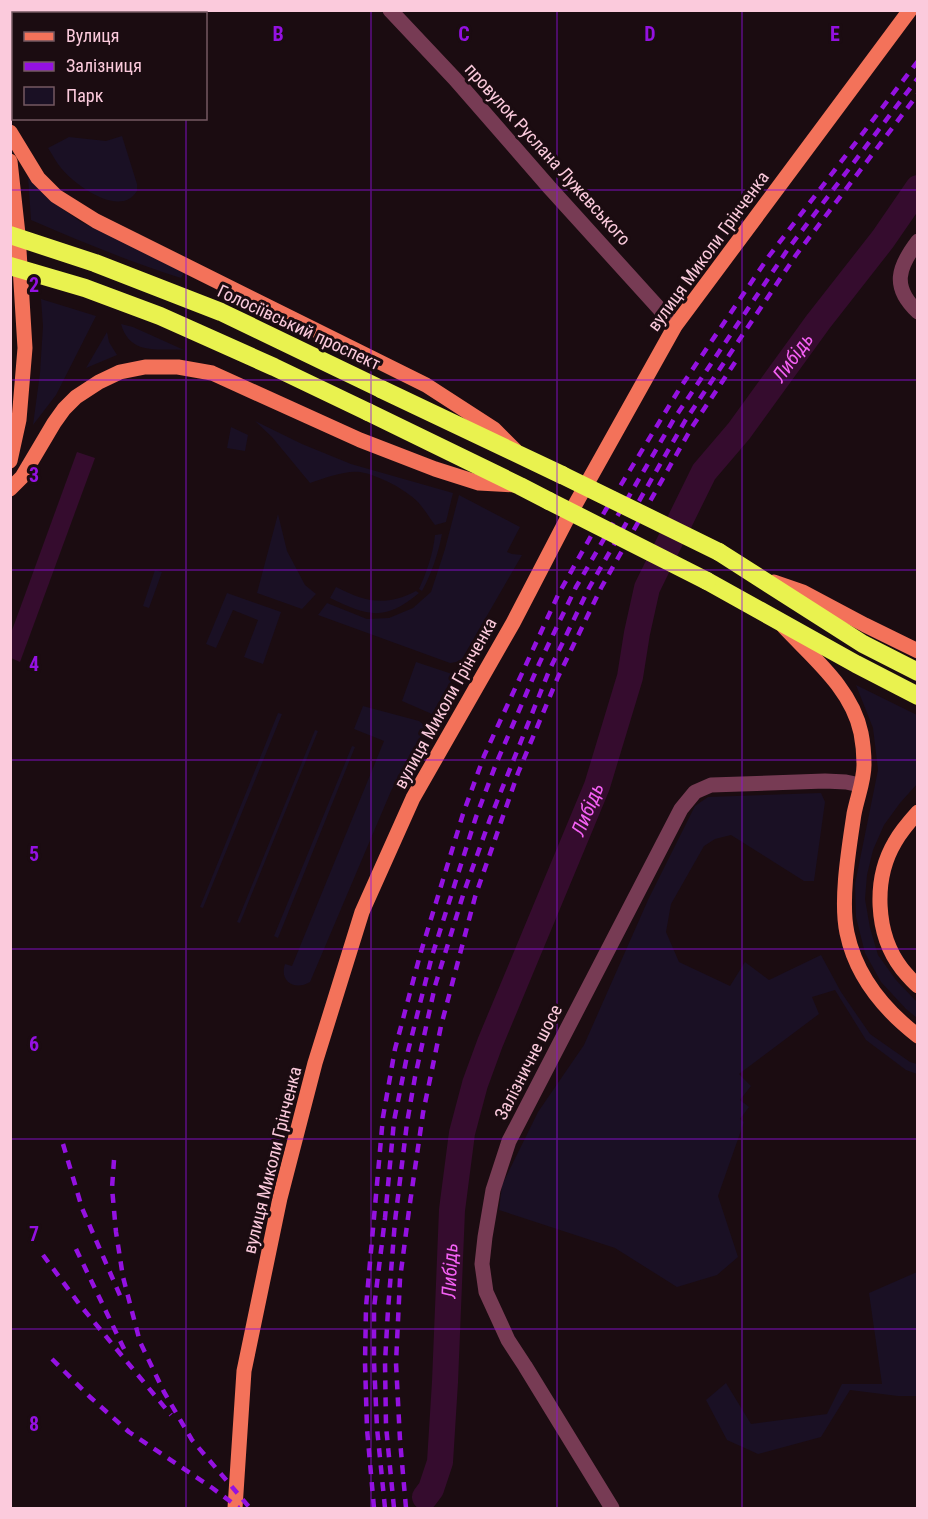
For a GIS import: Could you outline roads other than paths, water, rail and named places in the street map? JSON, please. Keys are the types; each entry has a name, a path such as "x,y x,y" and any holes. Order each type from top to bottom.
{"highway":[{"name":"Голосіївський проспект","path":"10,235 95,263 221,312 562,475 719,552 863,644 918,672"},
{"path":"10,266 85,288 160,316 274,367 520,486 707,581 918,696"}],"main road":[{"name":"вулиця Миколи Грінченка","path":"234,1509 244,1371 280,1198 315,1063 362,912 413,798 513,623 566,521 675,326 910,10"},
{"path":"10,132 38,178 56,196 96,221 426,385 494,429 519,455"},
{"path":"10,161 18,234 25,348 19,420 10,461"},
{"path":"10,489 22,477 64,409 76,398 99,382 120,372 145,367 178,367 212,373 360,440 435,469 479,483 520,486"},
{"path":"760,578 803,592 918,651"},
{"path":"776,619 829,674 850,704 861,732 864,766 847,872 845,908 847,932 863,977 878,999 898,1021 918,1036"},
{"path":"918,812 905,825 886,861 881,882 880,904 883,927 890,948 901,968 918,986"}],"street":[{"name":"провулок Руслана Лужевського","path":"390,10 455,79 675,326"},
{"path":"918,241 906,257 901,270 900,285 905,297 918,312"},
{"name":"Залізничне шосе","path":"612,1509 508,1340 486,1292 482,1263 485,1238 493,1190 509,1141 681,809 695,792 711,785 825,781 860,785"}],"waterway":[{"name":"Либідь","path":"425,1497 431,1489 440,1462 452,1210 462,1133 475,1084 490,1043 597,786 630,677 647,588 704,472 739,431 818,322 883,239 918,188"}],"railway":[{"path":"374,1508 367,1429 366,1307 383,1117 395,1049 420,955 463,814 484,756 558,595 605,511 680,388 769,256 918,61"},
{"path":"385,1508 377,1428 374,1308 394,1121 408,1051 432,956 476,817 539,664 576,587 674,419 788,249 918,78"},
{"path":"394,1508 386,1426 385,1362 395,1221 407,1123 435,986 464,892 490,819 549,671 589,588 685,421 796,255 918,94"},
{"path":"406,1508 396,1363 400,1279 423,1113 441,1026 475,897 518,773 558,677 601,588 692,427 736,361"},
{"path":"63,1144 82,1208 122,1300"},
{"path":"114,1160 112,1188 116,1232 123,1277 140,1342 164,1392 192,1440 250,1508"},
{"path":"76,1249 126,1353"},
{"path":"43,1255 80,1305 171,1415"},
{"path":"52,1359 129,1432 239,1508"}]}
